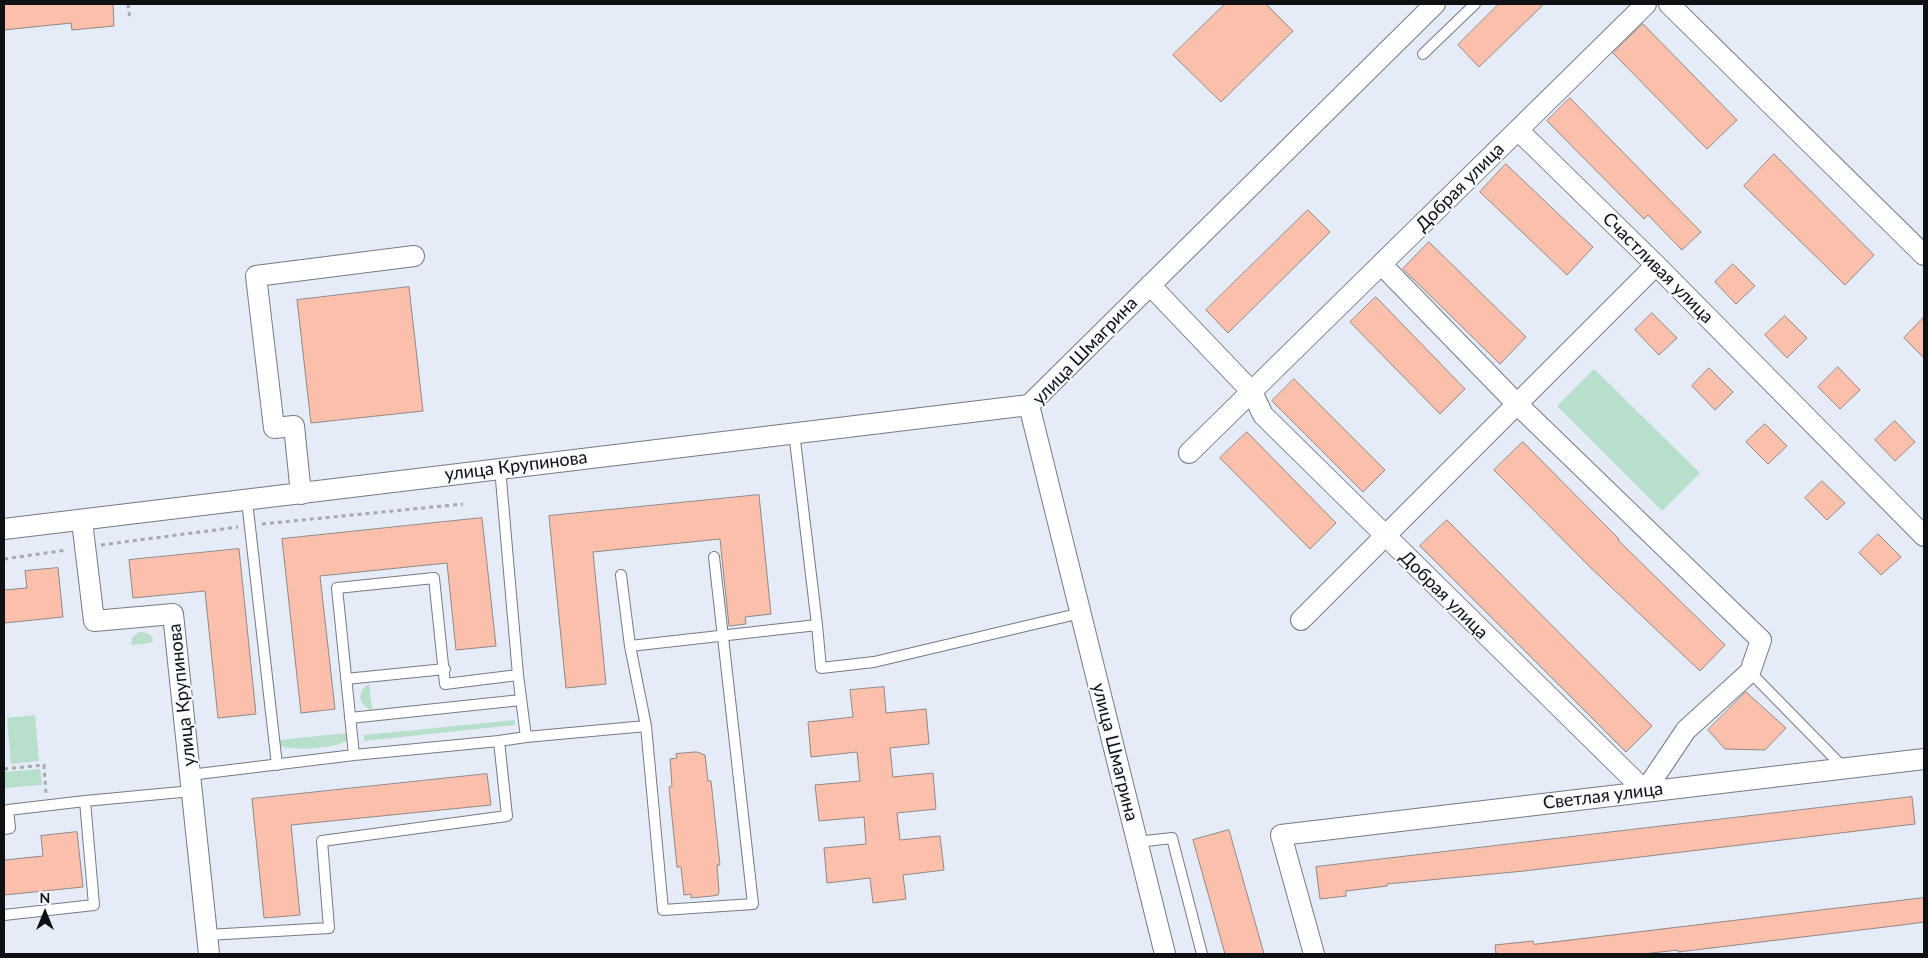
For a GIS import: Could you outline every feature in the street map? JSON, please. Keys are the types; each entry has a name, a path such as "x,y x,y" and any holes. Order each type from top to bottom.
{"street":[{"name":"улица Шмагрина","path":"1165,954 1029,405 1435,4"},
{"path":"1518,130 1646,4"},
{"path":"1669,4 1924,255"},
{"name":"Добрая улица","path":"1189,453 1518,130"},
{"name":"Счастливая улица","path":"1518,130 1656,265 1924,536"},
{"path":"301,494 294,426 274,428 256,276 414,256"},
{"path":"1382,265 1518,404 1761,640 1750,672 1686,730 1645,791"},
{"path":"1301,620 1656,265"},
{"name":"Добрая улица","path":"1150,285 1252,392 1263,415 1645,791"},
{"name":"улица Крупинова","path":"4,529 1029,405"},
{"name":"улица Крупинова","path":"82,521 94,621 173,614 208,945"},
{"name":"Светлая улица","path":"1314,954 1282,834 1924,760"}],"lane":[{"path":"1423,54 1475,4"},
{"path":"794,432 821,668 874,662 1081,613"},
{"path":"500,468 520,700 526,737"},
{"path":"247,501 277,765"},
{"path":"621,575 630,646 646,726 664,910 752,904 714,558"},
{"path":"354,755 337,588 434,578 446,684 518,675"},
{"path":"630,646 817,626"},
{"path":"346,679 444,669"},
{"path":"1750,672 1844,769"},
{"path":"350,718 520,700"},
{"path":"4,829 10,828 8,810 85,801 191,783 277,765 354,755 646,726"},
{"path":"208,945 330,928 322,841 507,816 499,741"},
{"path":"4,914 94,905 85,801"},
{"path":"1137,842 1172,838 1202,954"}],"path":[{"path":"128,4 130,20"},
{"path":"4,559 250,525 463,504"},
{"path":"4,769 44,765 47,805"}],"green space":[{"path":"1594,369 1700,473 1662,511 1557,406"},
{"path":"139,632 149,634 153,642 131,645 132,638"},
{"path":"369,684 372,710 361,702 360,698 362,690"},
{"path":"35,715 39,761 11,764 7,718"},
{"path":"515,720 515,725 364,741 364,735"},
{"path":"347,733 348,739 344,742 327,747 287,748 281,746 280,740"},
{"path":"40,769 42,785 4,788 4,772"}],"building":[{"path":"4,4 113,4 114,26 72,30 71,23 4,30"},
{"path":"1225,4 1266,4 1293,31 1221,102 1173,55"},
{"path":"1499,4 1544,4 1479,67 1458,45"},
{"path":"1643,24 1737,120 1707,149 1613,53"},
{"path":"1570,98 1701,232 1682,250 1648,215 1644,219 1547,121"},
{"path":"1774,154 1874,255 1845,285 1744,186"},
{"path":"1506,164 1593,247 1567,275 1480,192"},
{"path":"1308,210 1330,232 1228,333 1206,310"},
{"path":"1429,242 1526,337 1500,364 1403,269"},
{"path":"1733,264 1755,286 1736,304 1715,282"},
{"path":"409,287 423,411 311,423 297,300"},
{"path":"1376,297 1465,389 1440,414 1350,322"},
{"path":"1652,313 1677,338 1659,355 1635,330"},
{"path":"1785,316 1807,338 1787,358 1765,335"},
{"path":"1924,317 1924,358 1904,338"},
{"path":"1838,367 1860,390 1840,409 1818,387"},
{"path":"1709,368 1733,392 1715,410 1692,386"},
{"path":"1294,379 1385,470 1363,492 1272,401"},
{"path":"1895,421 1915,442 1895,461 1875,440"},
{"path":"1765,424 1787,446 1768,464 1746,442"},
{"path":"1247,432 1336,523 1310,549 1220,458"},
{"path":"1523,442 1618,540 1725,645 1700,671 1590,567 1494,470"},
{"path":"1822,481 1845,503 1827,520 1805,498"},
{"path":"759,495 771,614 745,617 746,624 729,626 720,539 593,552 606,684 566,688 549,516"},
{"path":"482,518 496,646 456,650 447,563 320,576 335,709 301,713 282,539"},
{"path":"1447,520 1652,726 1626,752 1420,546"},
{"path":"1878,534 1901,557 1881,575 1859,553"},
{"path":"239,549 256,714 218,718 205,591 133,598 129,560"},
{"path":"58,568 63,617 4,623 4,590 27,588 25,571"},
{"path":"884,687 886,713 926,709 929,744 890,748 893,777 933,773 936,809 897,813 900,840 940,836 944,870 903,875 906,899 873,903 870,878 827,883 824,848 866,844 864,817 819,821 815,785 860,781 857,752 811,757 808,722 853,717 850,690"},
{"path":"1746,692 1786,728 1765,750 1725,749 1708,730"},
{"path":"697,752 705,755 708,781 711,781 720,865 717,865 719,891 718,895 691,898 691,894 684,895 681,867 677,867 669,787 672,786 670,759 677,758 676,754"},
{"path":"487,774 491,805 291,825 300,915 264,918 252,799"},
{"path":"1912,797 1915,824 1524,871 1387,884 1387,886 1346,891 1346,896 1320,899 1316,867"},
{"path":"1229,830 1264,954 1225,954 1193,840"},
{"path":"77,832 83,887 4,895 4,860 43,856 41,836"},
{"path":"1924,898 1924,922 1902,925 1678,952 1678,950 1643,954 1496,954 1495,945 1533,941 1534,944"}]}
